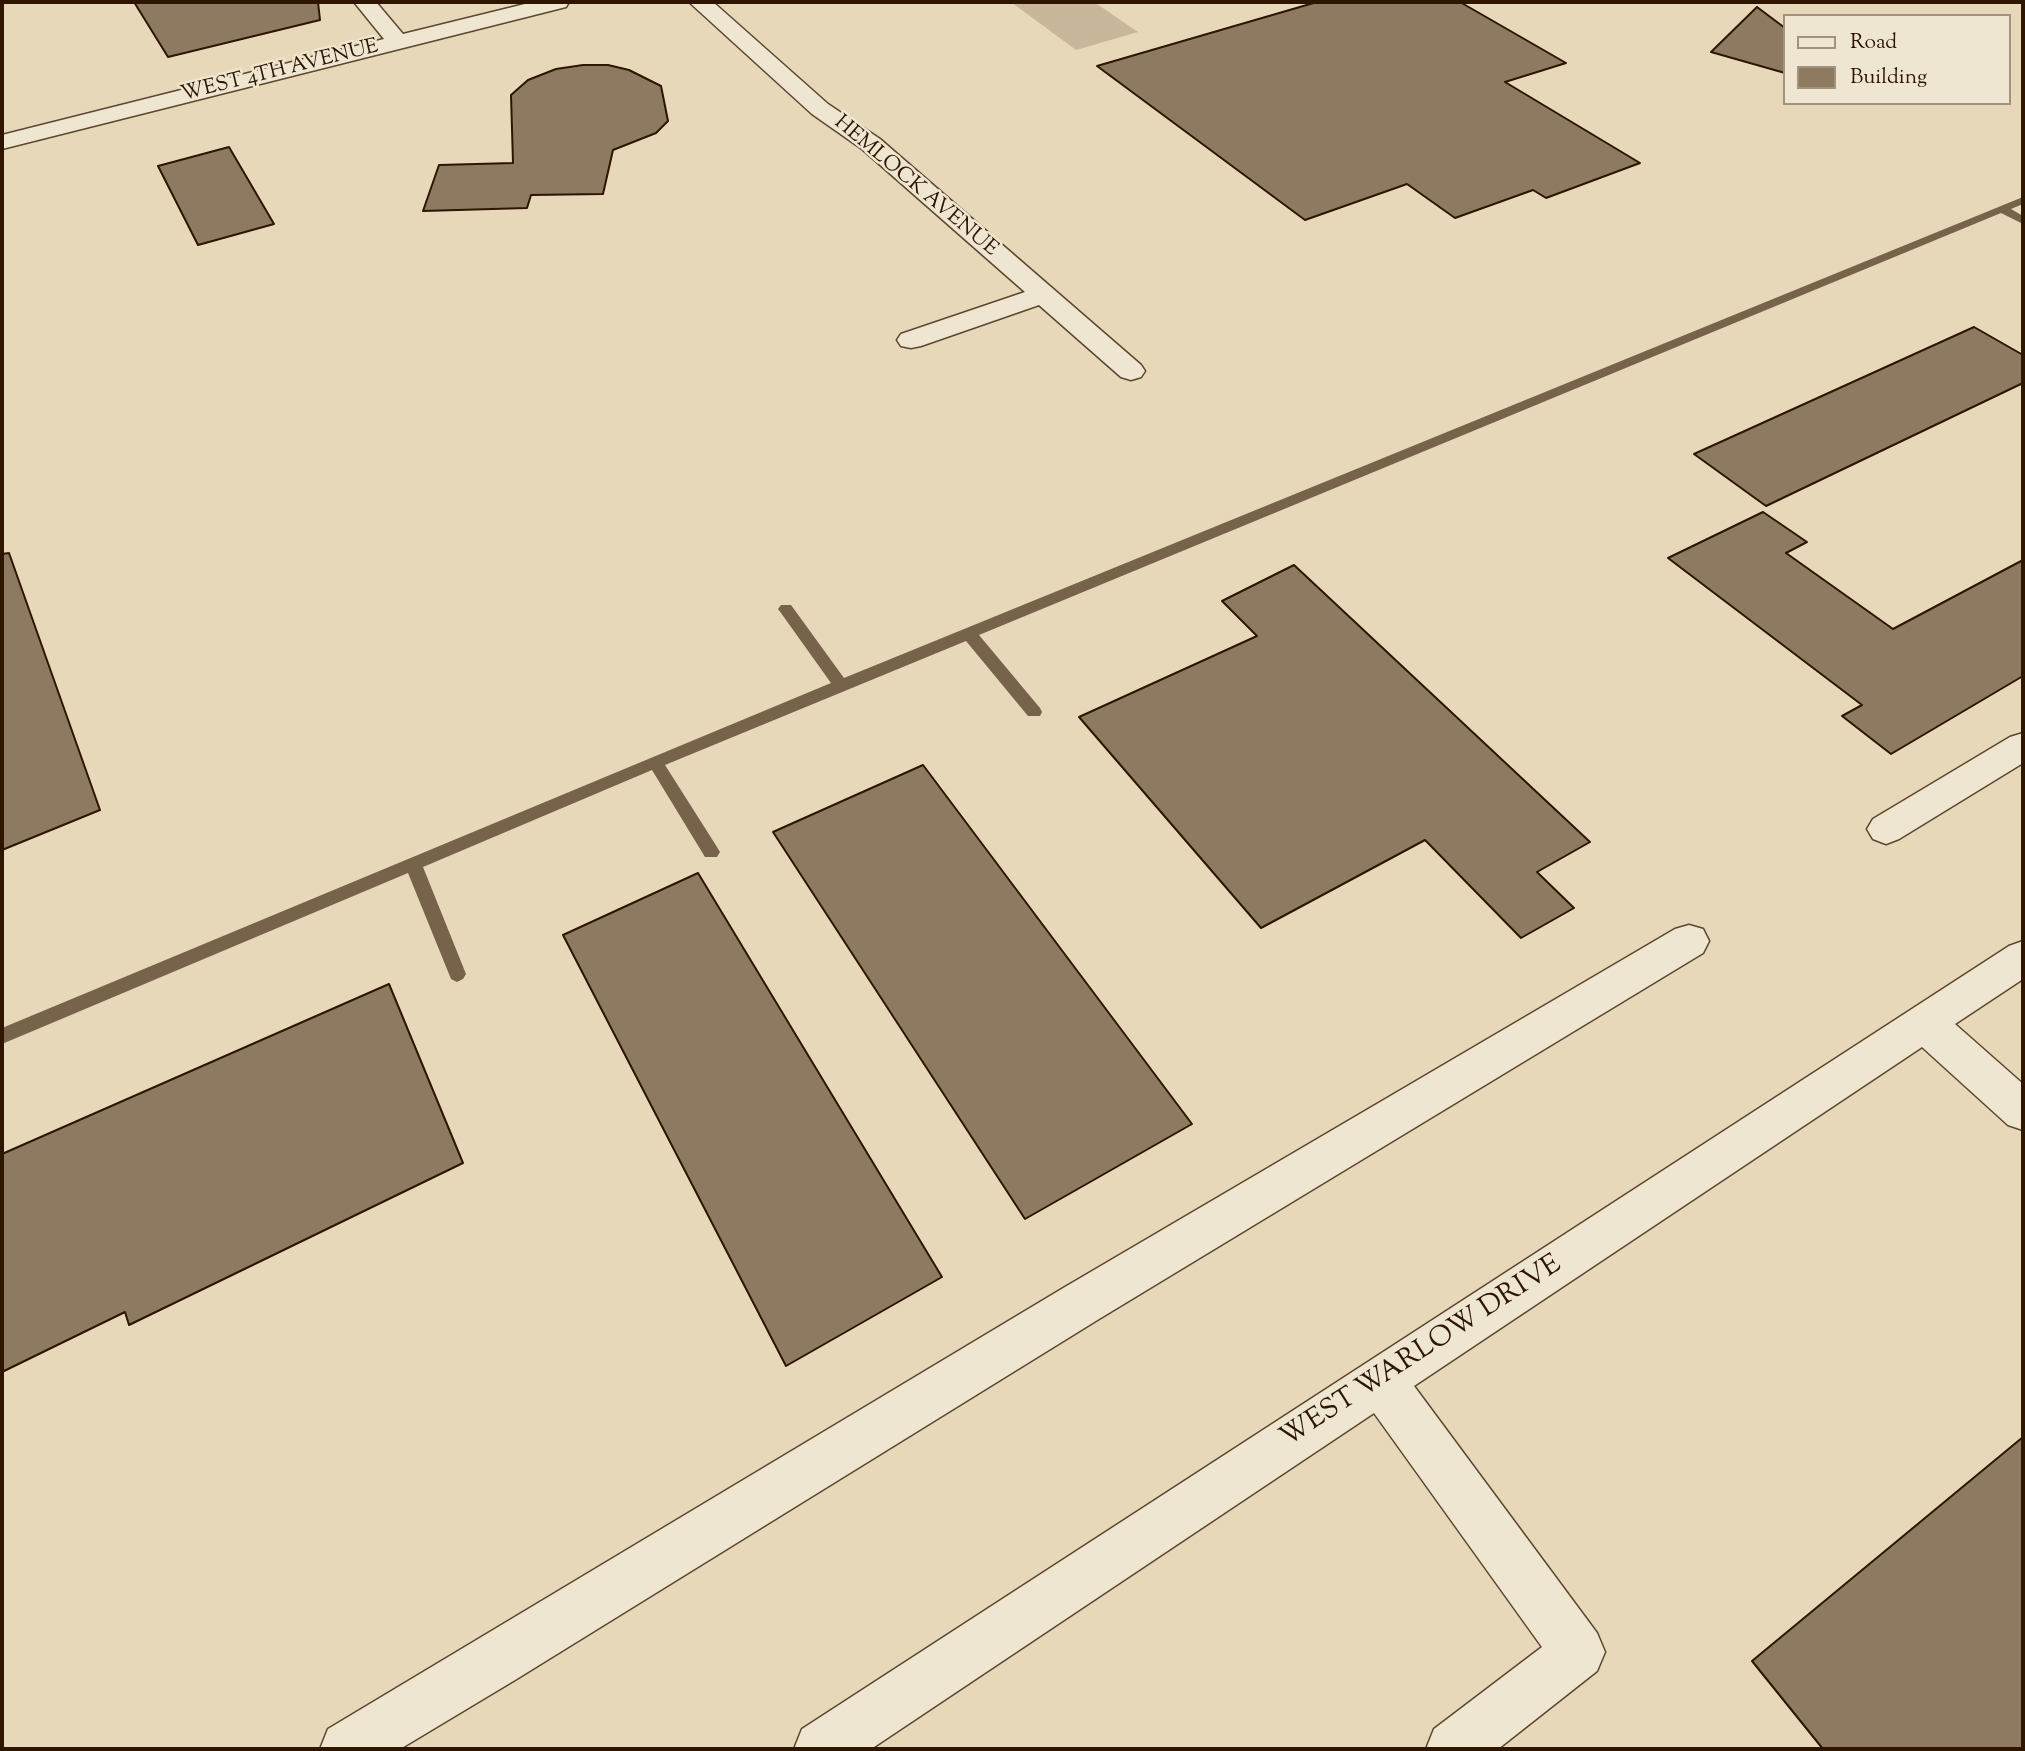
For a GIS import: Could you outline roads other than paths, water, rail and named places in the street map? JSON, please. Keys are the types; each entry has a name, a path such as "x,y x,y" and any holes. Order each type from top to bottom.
{"street":[{"path":"365,2 398,42"},
{"name":"WEST 4TH AVENUE","path":"2,142 558,2"},
{"name":"HEMLOCK AVENUE","path":"700,2 820,109 871,144 1131,371"},
{"path":"911,340 1043,295"},
{"path":"1886,829 2023,746"},
{"path":"348,1749 1082,1303 1689,941"},
{"name":"WEST WARLOW DRIVE","path":"822,1749 2023,958"},
{"path":"1926,1024 2023,1111"},
{"path":"1380,1381 1578,1652 1454,1749"}],"waterway":[{"path":"841,686 2023,200"},
{"path":"2002,209 2023,221"},
{"path":"786,609 841,686"},
{"path":"969,634 1034,712"},
{"path":"655,762 841,686"},
{"path":"2,1036 655,762"},
{"path":"655,762 711,852"},
{"path":"414,865 457,974"}]}
